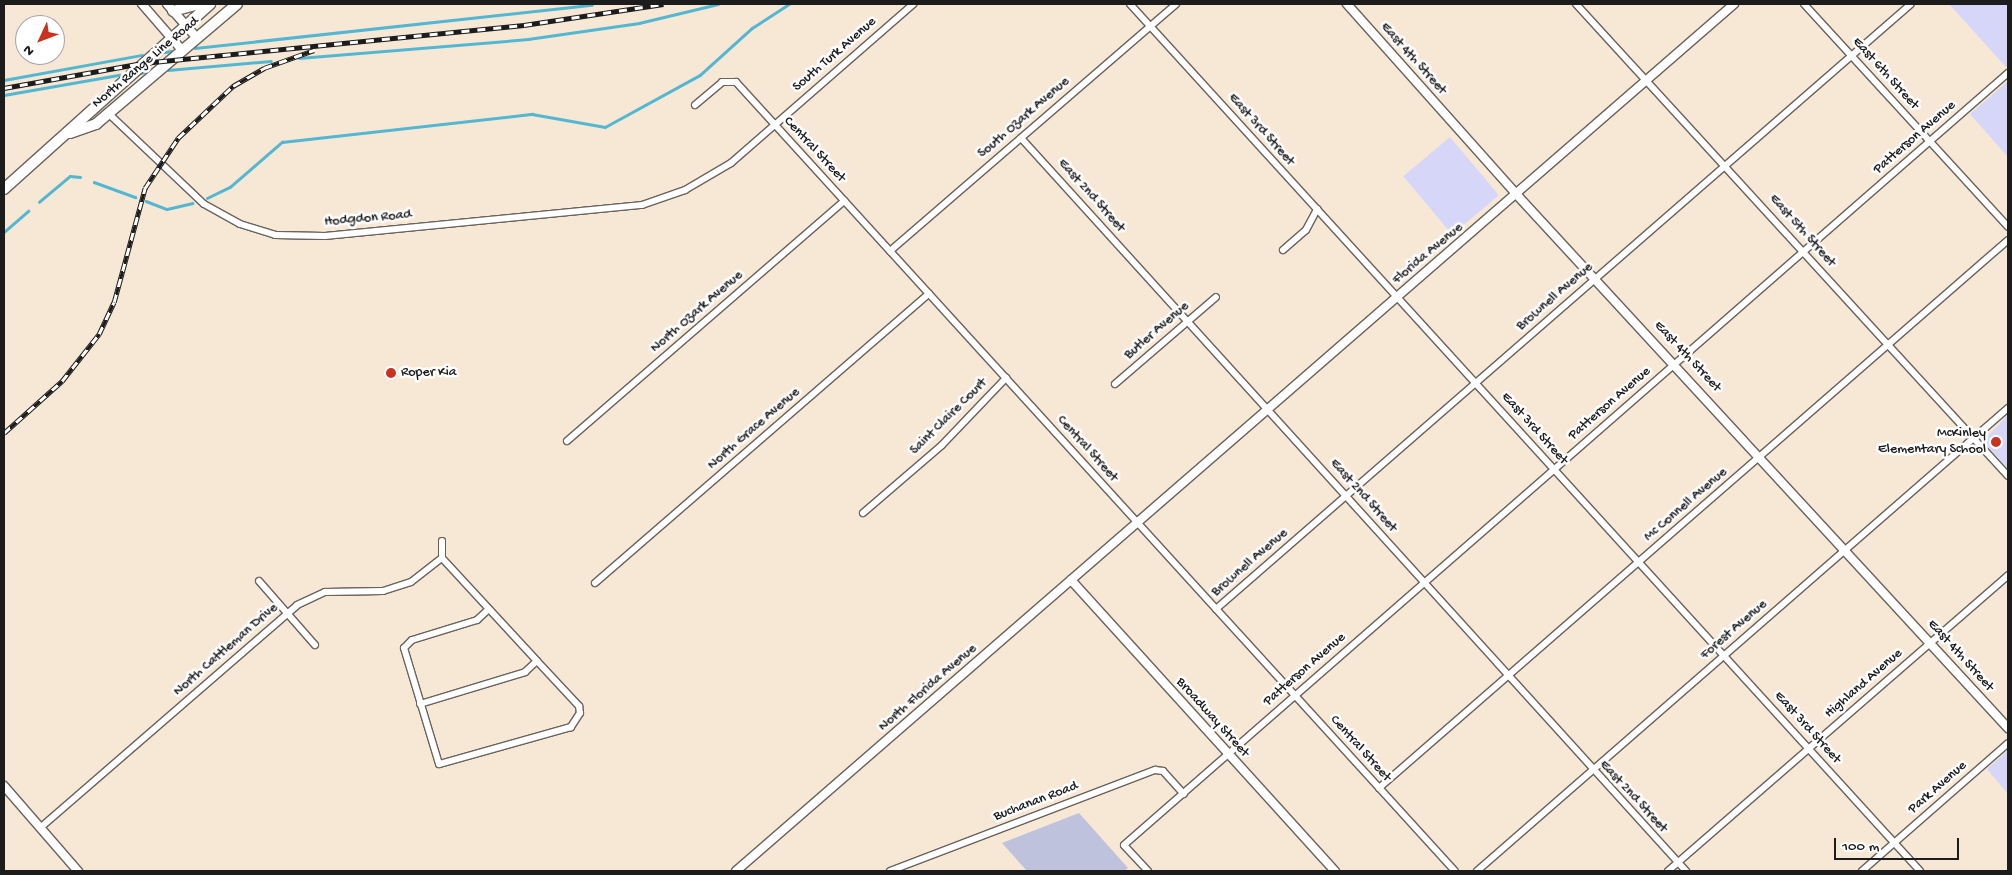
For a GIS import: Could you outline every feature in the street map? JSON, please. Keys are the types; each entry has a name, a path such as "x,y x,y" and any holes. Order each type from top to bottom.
{"main road":[{"path":"170,7 200,4"},
{"name":"North Range Line Road","path":"4,189 66,135 171,37 210,4"},
{"name":"North Range Line Road","path":"66,135 96,124 238,4"}],"street":[{"path":"142,4 182,50"},
{"name":"South Turk Avenue","path":"671,196 722,169 913,4"},
{"name":"East 3rd Street","path":"1130,4 1920,871"},
{"name":"South Ozark Avenue","path":"890,251 1176,4"},
{"name":"East 4th Street","path":"1347,4 1517,195 1676,364 2008,728"},
{"name":"East 5th Street","path":"1576,4 2008,476"},
{"name":"Florida Avenue","path":"1138,523 1517,195 1734,4"},
{"name":"East 6th Street","path":"1804,4 2008,227"},
{"name":"Brownell Avenue","path":"1216,609 1724,164 1910,4"},
{"path":"170,7 197,38"},
{"name":"Patterson Avenue","path":"1148,871 1124,845 2008,73"},
{"name":"Central Street","path":"694,105 732,80 1455,871"},
{"name":"Hodgdon Road","path":"108,113 204,204 240,224 274,234 325,236 642,205 671,196"},
{"name":"East 2nd Street","path":"1021,138 1346,496 1592,771 1686,871"},
{"name":"North Ozark Avenue","path":"567,441 844,201"},
{"path":"1283,250 1306,230 1316,209"},
{"name":"Mc Connell Avenue","path":"1379,788 2008,240"},
{"name":"North Grace Avenue","path":"595,583 929,294"},
{"name":"Butler Avenue","path":"1114,384 1216,297"},
{"name":"Saint Claire Court","path":"863,513 942,445 1006,378"},
{"name":"Forest Avenue","path":"1477,871 2008,408"},
{"name":"North Florida Avenue","path":"736,871 1138,523"},
{"path":"442,541 442,558 579,706 578,720 571,727 439,764 403,653 406,644 477,620 489,609"},
{"name":"North Cattleman Drive","path":"40,828 287,613 325,592 398,588 442,558"},
{"name":"Highland Avenue","path":"1668,871 2008,575"},
{"name":"Broadway Street","path":"1072,580 1335,871"},
{"path":"259,581 315,645"},
{"path":"420,704 525,672 537,661"},
{"name":"Park Avenue","path":"1862,871 2008,742"},
{"name":"Buchanan Road","path":"890,871 1155,770 1163,771 1184,794"},
{"path":"4,786 78,871"}],"shaded area":[{"path":"1949,4 2008,4 2008,66 2006,67"},
{"path":"2008,81 2008,157 1970,114"},
{"path":"1450,137 1499,195 1452,234 1403,176"},
{"name":"McKinley Elementary School","path":"2008,415 2008,469 1983,441"},
{"path":"2008,750 2008,794 1987,769"},
{"path":"1079,813 1128,868 1124,871 1027,871 1002,843"}],"waterway":[{"path":"299,58 528,39 639,23 718,4"},
{"path":"207,198 230,187 282,142 532,114 605,127 700,75 752,28 789,4"},
{"path":"195,48 592,5"},
{"path":"165,52 171,51"},
{"path":"4,80 142,55"},
{"path":"168,70 271,61"},
{"path":"141,73 145,72"},
{"path":"4,95 119,75"},
{"path":"39,202 70,176 80,177"},
{"path":"94,182 135,197"},
{"path":"146,201 167,209 192,203"},
{"path":"4,232 28,211"}],"railway":[{"path":"4,88 143,63 524,25 663,4"},
{"path":"4,433 62,381 99,334 114,302 145,188 178,138 233,86 264,68 314,50"}],"place":[{"name":"Roper Kia","path":"391,373"},
{"name":"McKinley Elementary School","path":"1996,442"}]}
